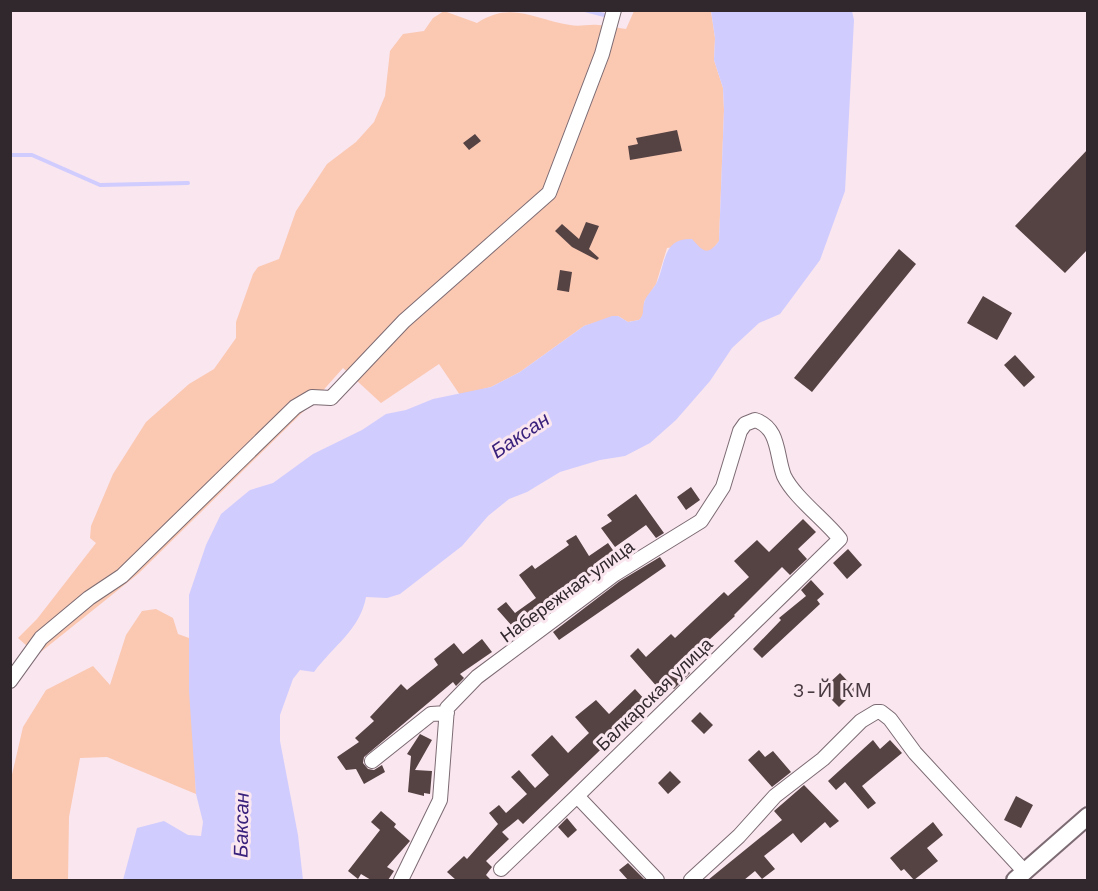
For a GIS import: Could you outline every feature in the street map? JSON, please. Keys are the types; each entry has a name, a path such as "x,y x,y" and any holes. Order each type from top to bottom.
{"main road":[{"path":"1020,876 1088,816"}],"street":[{"path":"10,681 40,638 89,598 122,576 295,407 312,397 331,398 404,321 549,193 602,54 614,10"},
{"name":"Набережная улица","path":"447,713 459,695 477,677 615,574 701,521 718,498 740,431 750,422 755,420 767,427 777,445 784,474 789,484 840,539"},
{"name":"Балкарская улица","path":"501,869 840,539"},
{"path":"691,880 739,836 775,796 823,759 861,721 876,712 881,712 890,719 915,753 1020,876"},
{"path":"372,761 396,745 431,714 447,713 440,800 401,880"},
{"path":"577,796 657,880"}],"shaded area":[{"path":"444,11 477,23 489,16 512,12 570,25 601,25 626,29 634,11 711,11 715,38 714,60 723,88 724,110 719,241 706,252 700,251 696,244 667,248 656,284 644,302 644,315 639,320 628,322 618,316 584,326 520,372 491,387 460,395 439,364 381,403 343,368 311,404 138,574 37,655 18,638 37,619 96,543 90,538 91,526 113,474 146,422 189,384 214,369 236,338 236,322 253,274 258,267 279,259 296,211 327,164 356,142 374,122 385,96 390,51 403,34 424,31 433,18"},
{"path":"156,609 173,618 178,634 189,638 196,794 107,757 80,758 69,817 68,880 11,880 11,779 23,727 46,690 93,666 110,685 126,635 142,611"}],"water":[{"name":"Баксан","path":"711,11 852,11 854,20 845,191 820,260 780,314 759,323 732,348 710,381 676,420 650,443 625,456 600,460 560,472 527,492 509,499 488,516 462,546 400,594 387,598 366,597 363,609 352,628 314,672 300,670 293,679 280,715 280,741 298,835 303,880 123,880 137,828 164,821 188,835 201,836 203,822 196,794 189,691 189,595 206,545 221,514 250,490 273,483 313,454 362,430 386,414 406,410 433,399 491,387 520,372 584,326 612,316 618,316 628,322 639,320 643,314 645,300 657,282 664,259 676,242 692,239 702,249 708,251 719,241 724,110 723,88 714,60 715,38"}],"building":[{"path":"677,130 682,151 630,160 628,146 638,144 636,138"},
{"path":"475,134 481,141 469,150 463,143"},
{"path":"1088,149 1088,249 1065,273 1015,226"},
{"path":"586,222 599,226 589,249 599,258 597,260 572,247 555,231 562,224 579,239"},
{"path":"899,249 916,264 812,392 794,378"},
{"path":"560,270 572,272 569,292 557,290"},
{"path":"983,296 1012,313 997,340 967,323"},
{"path":"1015,355 1035,377 1024,387 1004,365"},
{"path":"691,487 700,500 686,510 677,497"},
{"path":"636,494 664,533 656,538 646,525 615,547 601,528 612,521 607,515"},
{"path":"803,519 816,532 798,549 807,559 790,575 782,567 735,616 682,665 690,673 674,689 666,682 659,689 630,656 638,648 646,657 671,634 675,638 724,592 728,596 749,577 734,561 757,540 769,552"},
{"path":"576,535 589,556 608,543 617,556 534,617 537,621 519,634 497,609 506,602 515,613 536,598 519,575 532,565 535,569 569,545 566,541"},
{"path":"848,549 862,565 847,579 833,563"},
{"path":"660,557 666,566 559,640 553,632 620,581"},
{"path":"811,580 824,594 817,600 820,604 762,658 753,649 781,620 779,618 806,596 801,590"},
{"path":"482,639 492,652 460,674 464,678 456,686 453,682 364,757 363,763 368,769 374,770 382,765 385,772 364,784 356,769 346,770 337,757 359,742 355,738 374,721 370,717 401,684 407,690 438,665 434,659 454,643 463,654"},
{"path":"840,673 856,690 839,707 827,695 832,690 827,685"},
{"path":"635,689 646,701 639,707 642,710 523,824 518,819 502,832 509,839 486,861 492,867 486,875 491,880 456,880 447,872 464,856 467,859 498,824 489,813 499,805 506,813 527,794 511,777 519,770 535,788 549,775 531,755 552,735 568,753 589,733 575,717 596,700 609,714"},
{"path":"700,712 713,725 704,734 691,721"},
{"path":"420,734 432,740 415,770 432,771 430,794 424,793 424,796 408,792 411,756 407,754"},
{"path":"873,740 880,749 890,740 902,753 862,786 876,803 868,809 845,782 836,790 828,781"},
{"path":"759,750 765,757 773,751 791,772 772,787 748,760"},
{"path":"670,771 681,782 668,794 658,783"},
{"path":"804,785 839,821 830,828 825,822 801,843 793,833 764,856 775,869 762,879 755,871 744,880 708,880 782,820 774,811"},
{"path":"1016,796 1033,805 1021,828 1004,820"},
{"path":"381,811 410,841 387,867 394,871 388,880 371,880 361,874 358,879 348,871 380,830 371,822"},
{"path":"567,818 577,830 568,838 558,827"},
{"path":"933,822 943,835 927,848 938,861 914,880 904,869 901,871 890,858"},
{"path":"628,863 645,880 628,880 619,870"}],"waterway":[{"path":"585,10 608,16"},
{"path":"10,155 32,155 100,185 188,183"}],"district":[{"name":"3-Й КМ","path":"833,690"}]}
